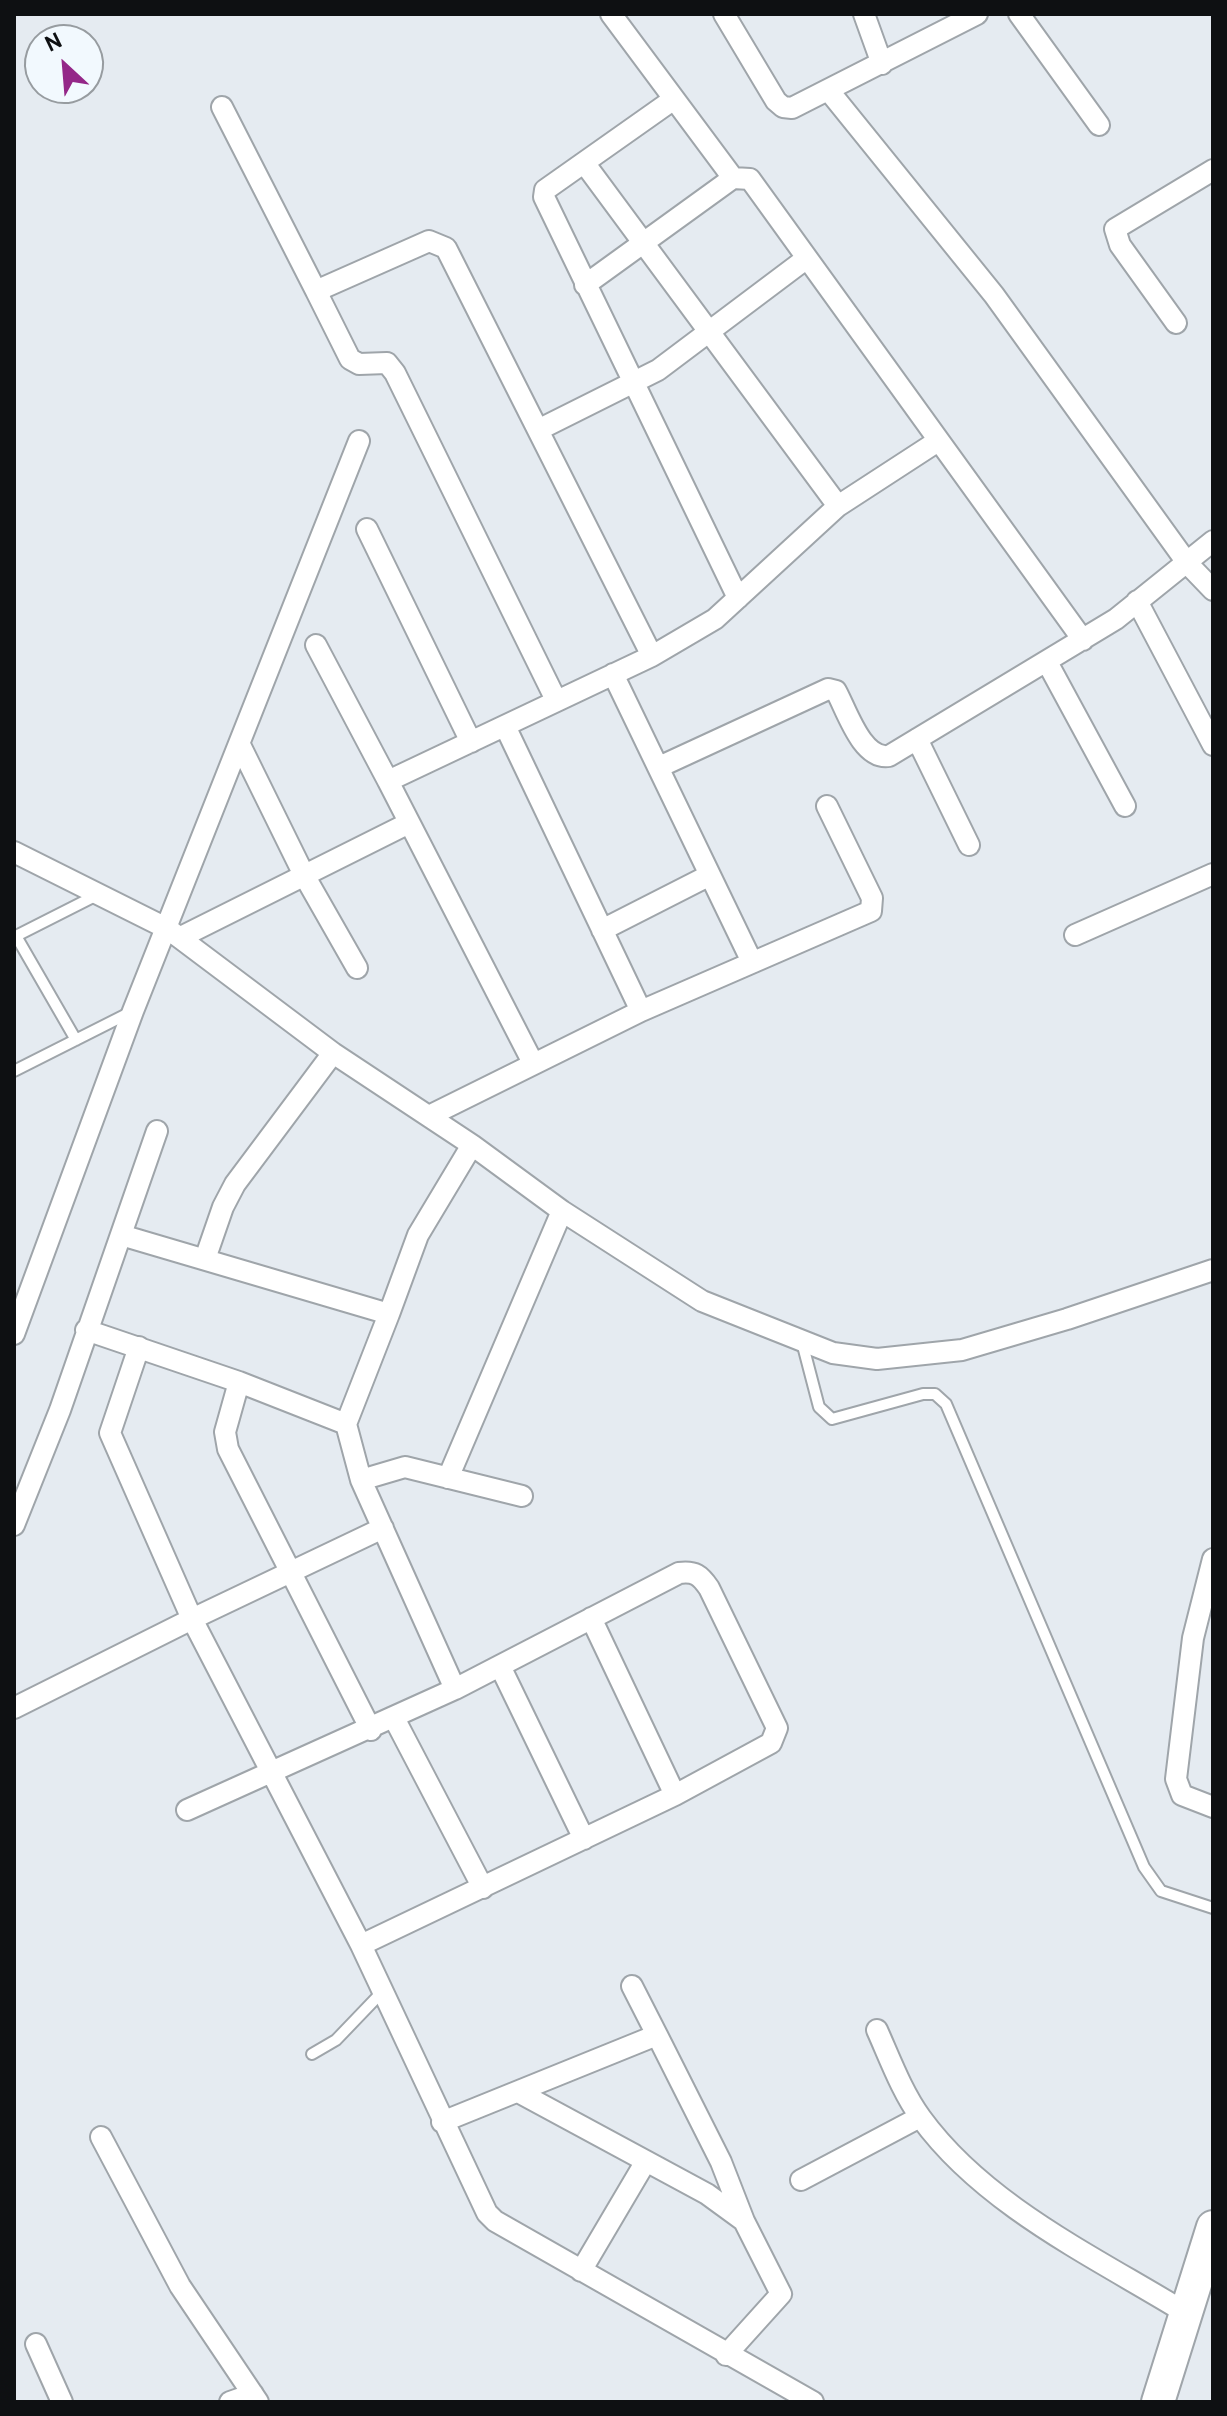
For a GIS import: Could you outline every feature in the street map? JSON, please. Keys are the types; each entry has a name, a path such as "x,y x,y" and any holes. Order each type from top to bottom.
{"main road":[{"path":"1158,2402 1213,2227"}],"street":[{"path":"611,14 733,178"},
{"path":"724,14 783,107 802,105 977,14"},
{"path":"864,14 882,64"},
{"path":"1019,14 1099,125"},
{"path":"829,91 994,295 1188,564 1213,590"},
{"path":"674,99 585,164 553,183 545,190 544,197 738,598"},
{"path":"222,107 350,359 359,364 387,363 395,373 556,700"},
{"path":"585,164 838,506"},
{"path":"1176,323 1120,245 1115,229 1213,170"},
{"path":"585,285 733,178 743,176 755,185 1083,640"},
{"path":"316,291 429,241 441,243 652,656"},
{"path":"538,430 633,384 709,334 807,258"},
{"path":"14,1334 133,1011 174,933 240,745 359,441"},
{"path":"388,781 652,656 698,631 838,506 938,441"},
{"path":"367,529 471,742"},
{"path":"659,767 828,689 836,691 874,756 889,756 1083,640 1188,564 1213,541"},
{"path":"1137,601 1213,745"},
{"path":"316,645 533,1063"},
{"path":"1047,662 1125,806"},
{"path":"613,674 752,962"},
{"path":"505,726 641,1011"},
{"path":"917,739 969,845"},
{"path":"240,745 304,875 357,968"},
{"path":"429,1116 641,1011 871,911 872,898 827,806"},
{"path":"174,933 304,875 409,823"},
{"path":"14,852 174,933 333,1053 472,1145 562,1211 702,1301 833,1353 877,1359 962,1350 1213,1270"},
{"path":"1075,935 1213,874"},
{"path":"602,930 710,875"},
{"path":"205,1259 223,1207 235,1184 333,1053"},
{"path":"14,1525 60,1410 157,1131"},
{"path":"455,1689 361,1480 346,1424 418,1235 472,1145"},
{"path":"448,1478 562,1211"},
{"path":"121,1235 389,1314"},
{"path":"86,1330 239,1382 346,1424"},
{"path":"139,1347 110,1433 192,1619 361,1945 487,2213 581,2271 813,2402"},
{"path":"239,1382 225,1432 228,1449 371,1730"},
{"path":"361,1480 405,1467 522,1496"},
{"path":"14,1708 383,1528"},
{"path":"1213,1559 1193,1638 1176,1779 1182,1795 1213,1807"},
{"path":"187,1810 371,1730 679,1573 700,1575 777,1728 771,1743 675,1795 361,1945"},
{"path":"591,1618 675,1795"},
{"path":"500,1666 584,1839"},
{"path":"394,1718 483,1888"},
{"path":"632,1986 721,2162 744,2221 781,2294 726,2355"},
{"path":"877,2030 920,2117 948,2150 992,2189 1186,2313"},
{"path":"442,2122 657,2035"},
{"path":"520,2093 707,2194 744,2221"},
{"path":"801,2180 920,2117"},
{"path":"101,2137 180,2286 255,2398 230,2402"},
{"path":"581,2271 646,2161"},
{"path":"36,2344 62,2402"}],"lane":[{"path":"76,1040 15,937 99,894"},
{"path":"14,1071 133,1011"},
{"path":"802,1342 819,1407 832,1419 923,1394 935,1394 946,1404 1144,1867 1161,1891 1213,1908"},
{"path":"312,2054 336,2040 383,1991"}]}
